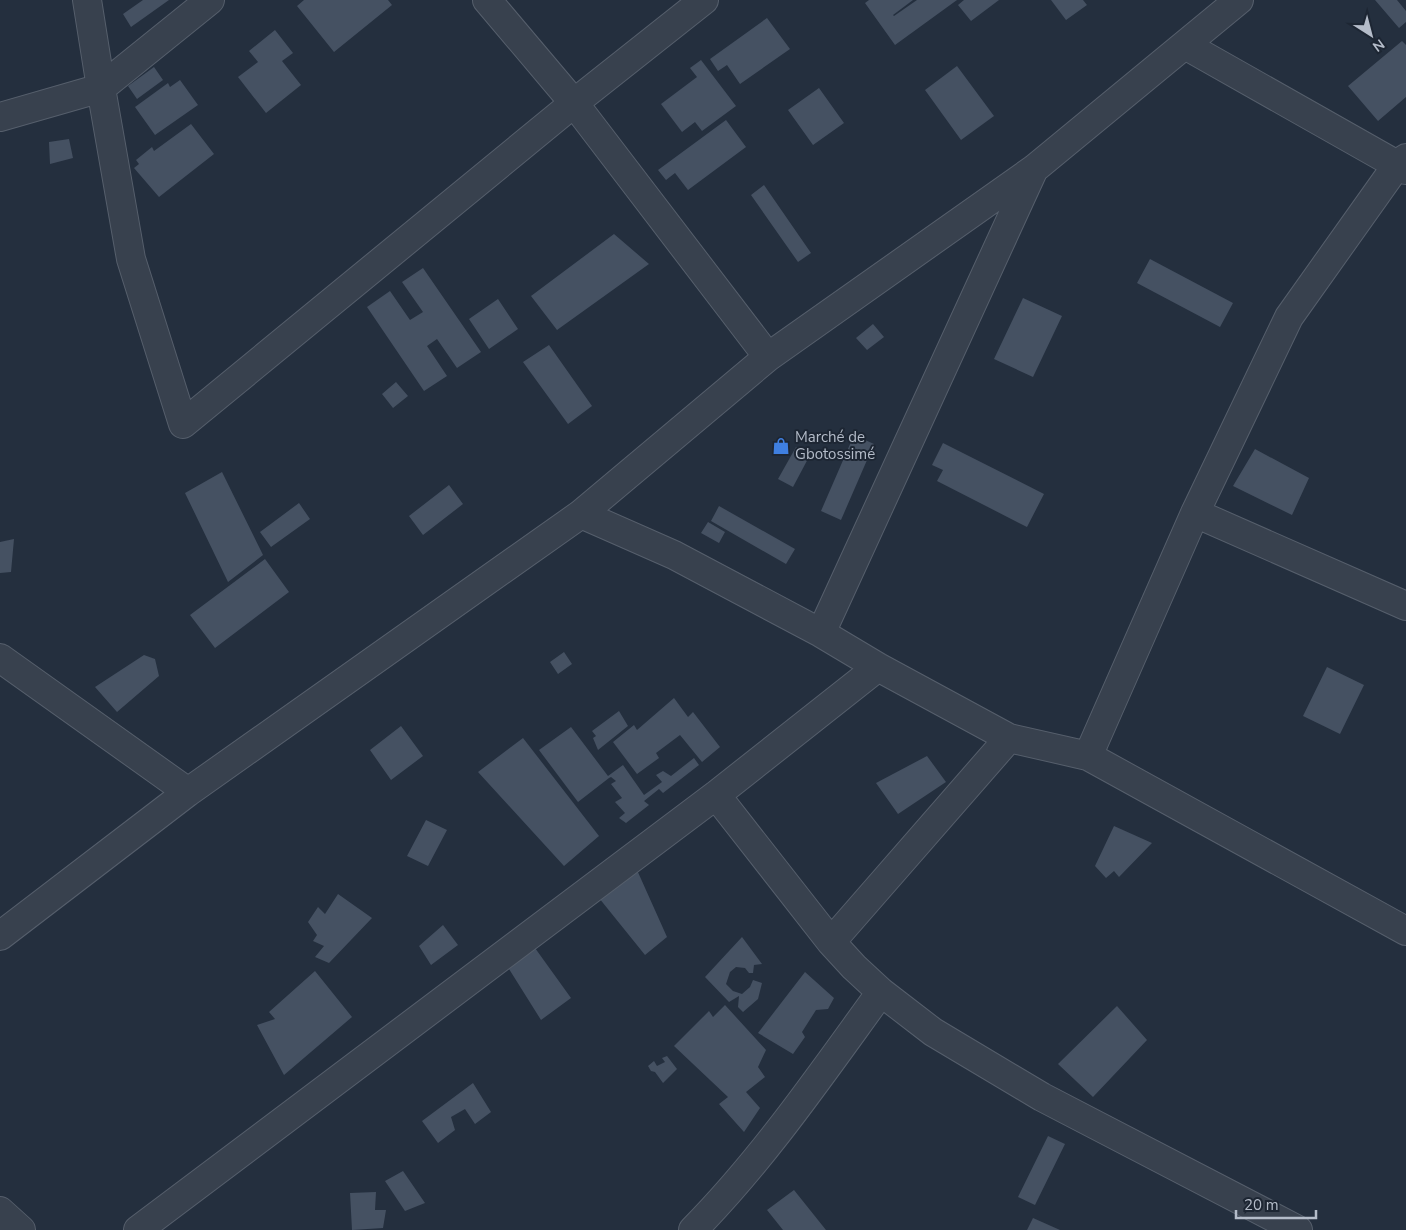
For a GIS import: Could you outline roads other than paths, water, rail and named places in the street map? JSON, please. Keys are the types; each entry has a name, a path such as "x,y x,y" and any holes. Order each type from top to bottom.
{"street":[{"path":"87,0 100,88 131,259 183,424 574,103 704,0"},
{"path":"0,117 100,88 210,0"},
{"path":"487,0 574,103 768,357"},
{"path":"0,936 188,792 582,514 768,357 1034,169 1239,0"},
{"path":"1088,756 1196,513 1288,317 1403,164 1186,45"},
{"path":"821,633 1034,169"},
{"path":"1196,513 1406,606"},
{"path":"582,514 674,555 821,633 878,667 1009,738 1088,756 1406,931"},
{"path":"0,658 188,792"},
{"path":"138,1230 716,795 878,667"},
{"path":"831,942 1009,738"},
{"path":"716,795 831,942 881,992 933,1032 1042,1097 1298,1230"},
{"path":"693,1230 724,1199 810,1089 881,992"},
{"path":"0,1211 21,1230"}],"place":[{"name":"Marché de Gbotossimé","path":"781,446"}]}
